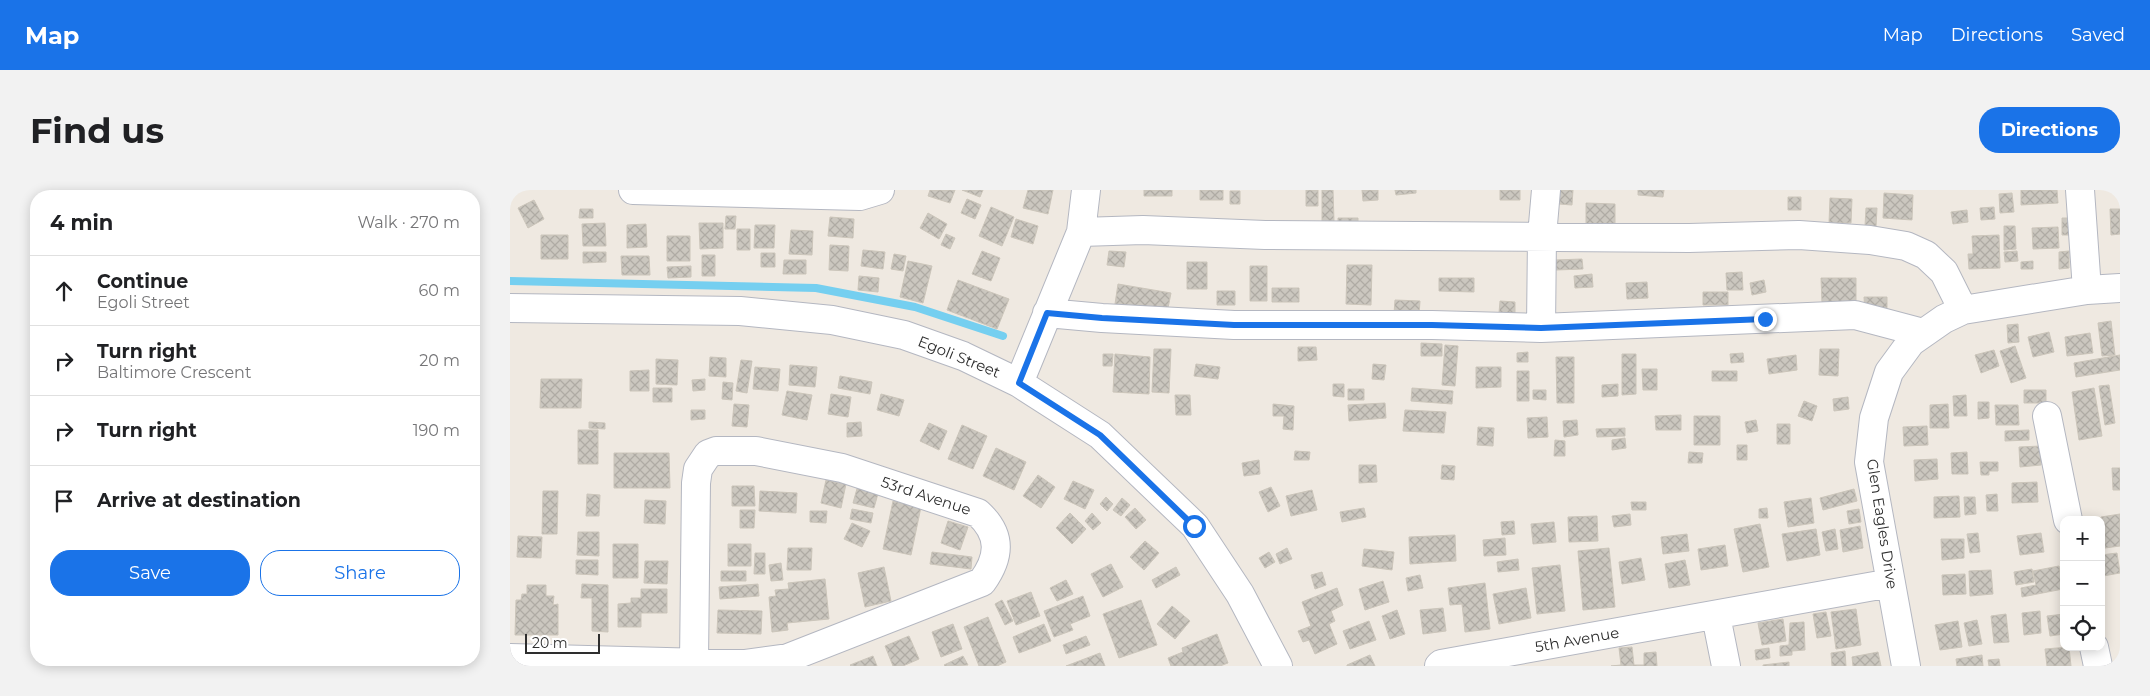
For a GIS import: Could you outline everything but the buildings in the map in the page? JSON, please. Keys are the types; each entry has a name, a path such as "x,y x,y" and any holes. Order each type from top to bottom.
{"street":[{"path":"633,190 860,196 880,190"},
{"path":"1019,383 1080,232 1086,190"},
{"path":"1541,328 1542,236 1546,190"},
{"path":"2080,190 2087,290"},
{"path":"1080,232 1144,230 1265,235 1689,238 1799,235 1870,240 1906,246 1926,255 1944,272 1963,310"},
{"name":"Glen Eagles Drive","path":"1906,666 1869,462 1874,418 1889,372 1911,342 1944,319 1963,310 2087,290 2120,288"},
{"name":"Egoli Street","path":"510,308 740,310 832,320 904,335 964,356 1019,383 1100,435 1194,526 1240,594 1278,666"},
{"path":"1047,313 1234,325 1432,325 1541,328 1855,315 1923,334"},
{"path":"2047,416 2067,516"},
{"name":"53rd Avenue","path":"510,658 744,664 788,658 982,582 988,572 996,548 992,529 978,513 842,468 756,451 716,451 708,454 698,469 696,483 694,662"},
{"name":"5th Avenue","path":"1439,666 1441,664 1891,583"},
{"path":"1716,616 1726,666"},
{"path":"2095,651 2098,666"}],"waterway":[{"path":"510,281 816,288 915,307 1003,336"}],"route":[{"path":"1194,526 1100,435 1019,383 1047,313 1234,325 1432,325 1541,328 1765,319"}]}
